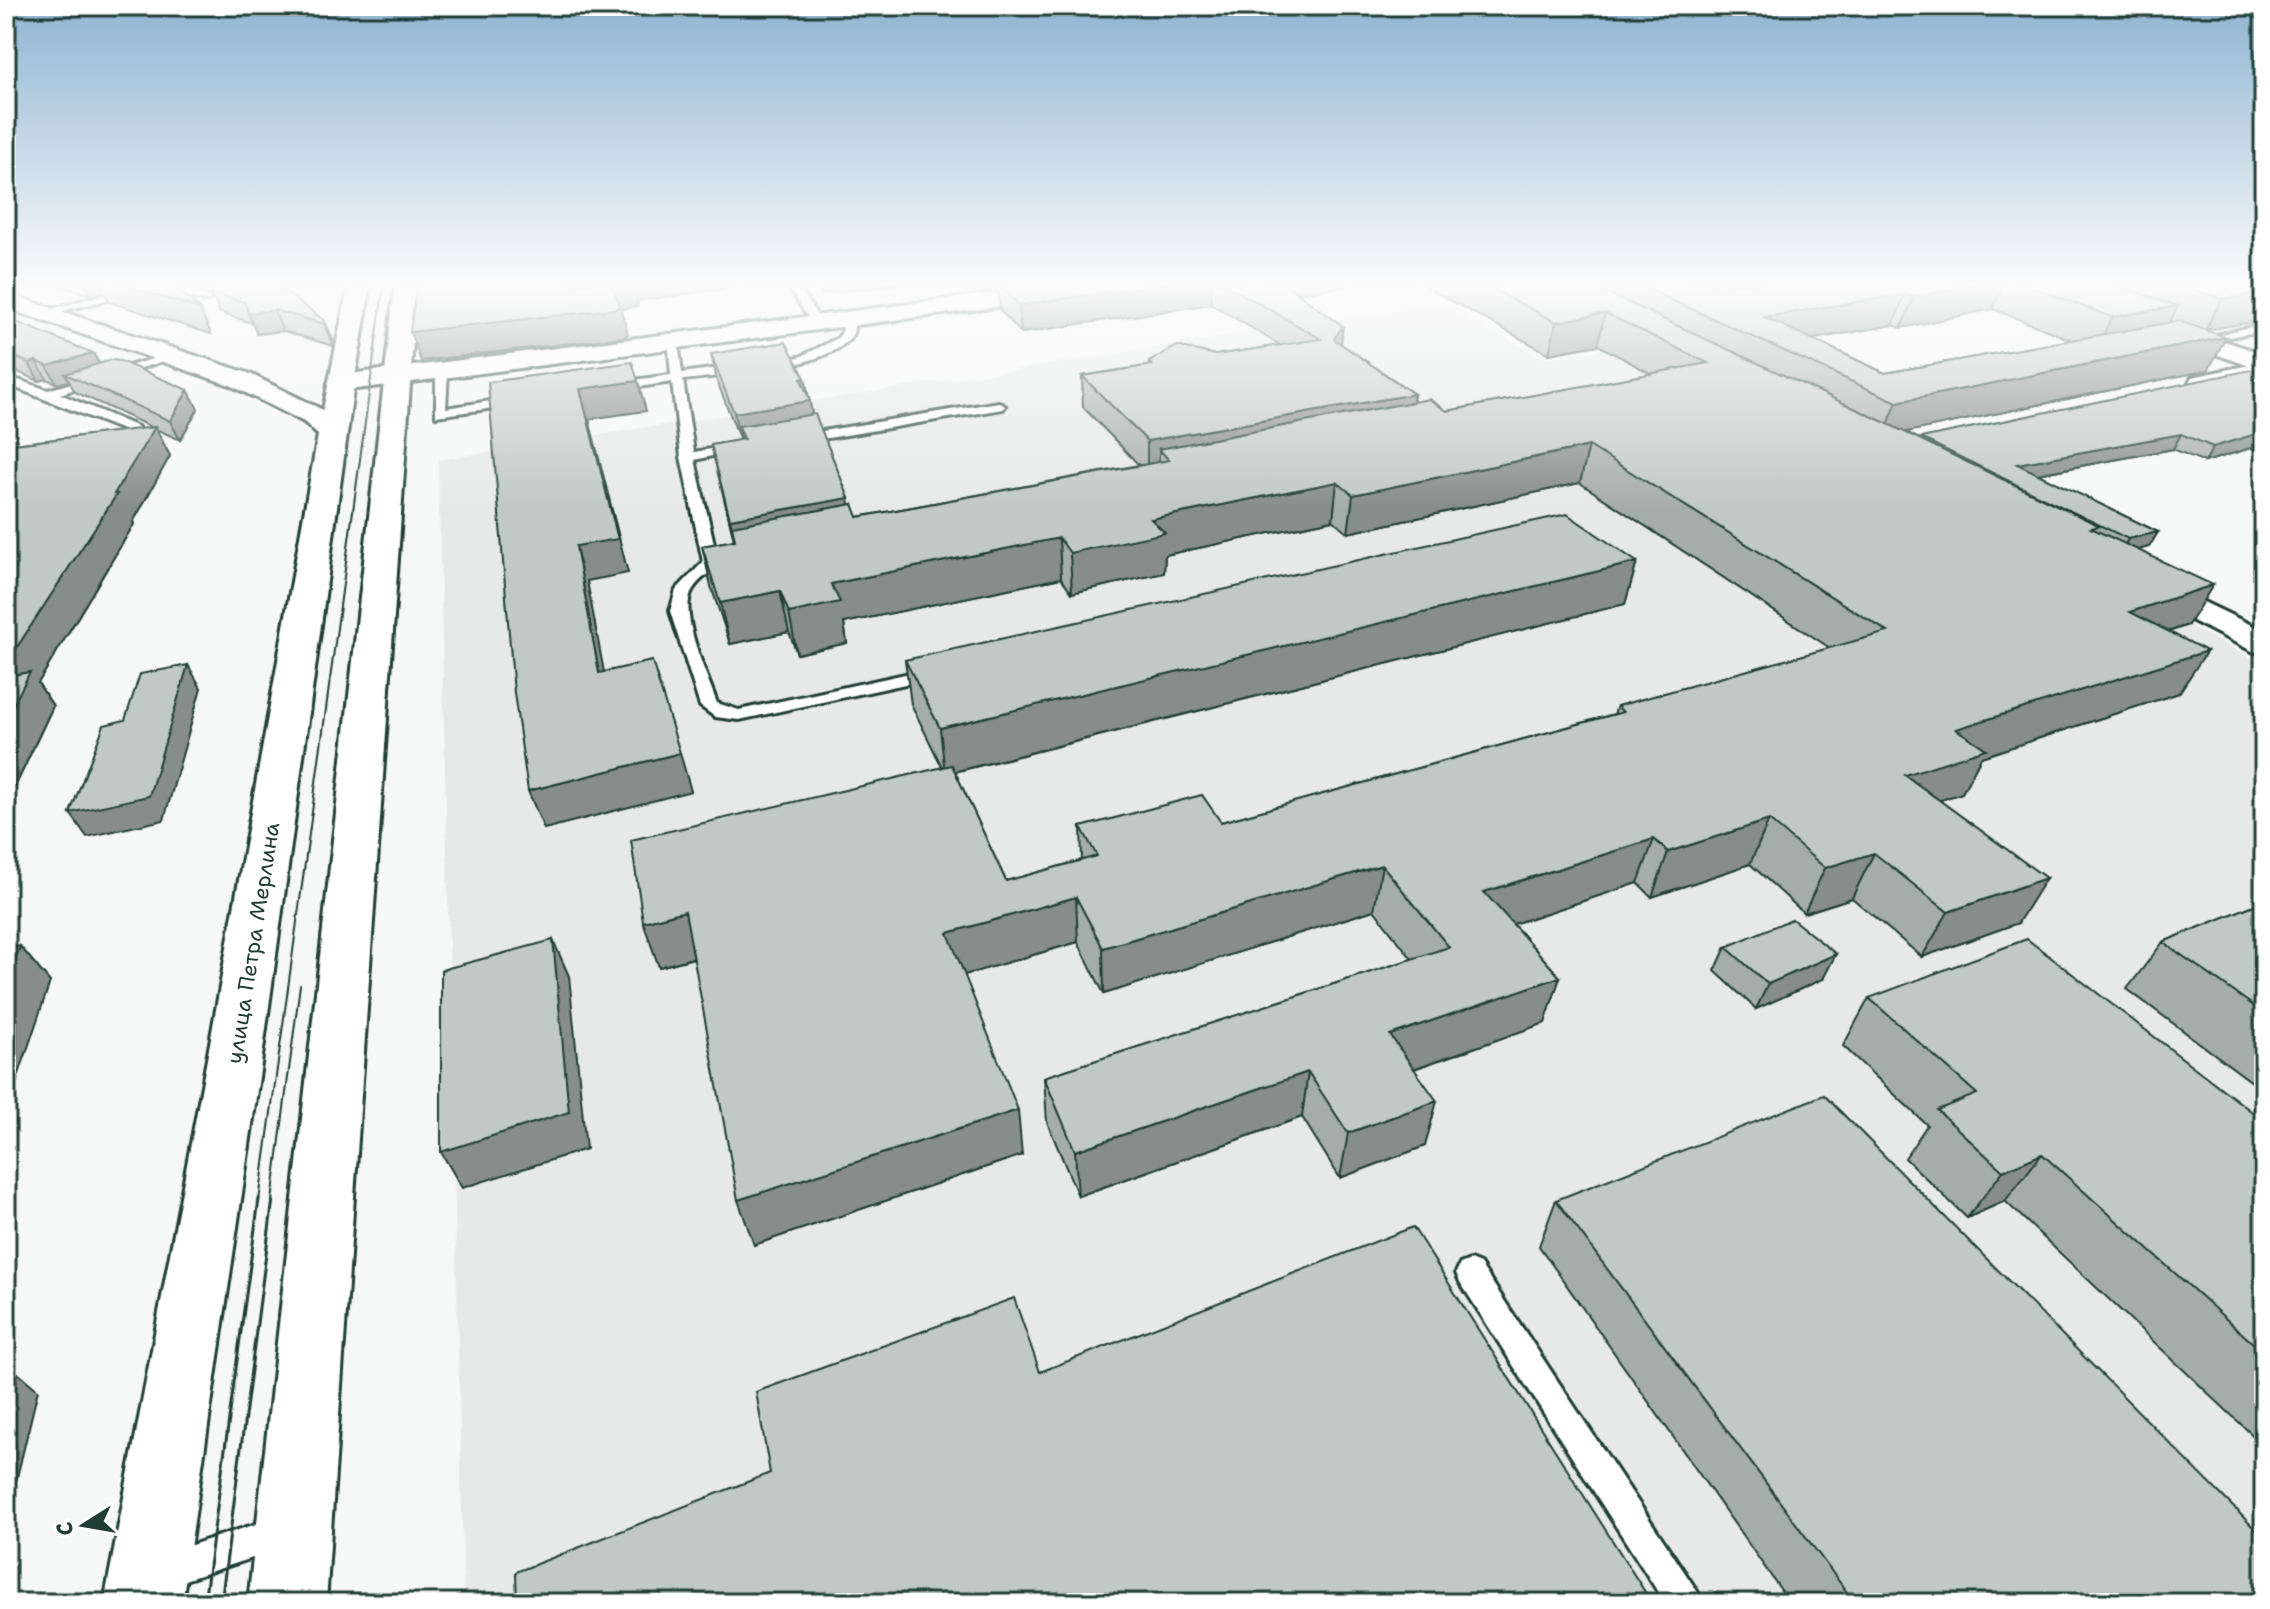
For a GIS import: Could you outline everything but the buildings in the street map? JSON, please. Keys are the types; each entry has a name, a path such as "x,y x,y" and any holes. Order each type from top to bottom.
{"main road":[{"path":"179,358 239,379 314,416 334,434"},
{"name":"улица Петра Мерлина","path":"145,1589 237,1043 334,434 320,384 330,358"},
{"path":"287,1603 420,373 418,358"},
{"path":"239,379 276,385 320,384 537,358"}],"street":[{"path":"2175,388 2264,369"},
{"path":"2122,572 2264,644"}],"lane":[{"path":"48,394 166,358"},
{"path":"674,358 688,457 718,562 686,585 678,597 678,611 709,706 721,713 739,715 956,667"},
{"path":"598,389 807,358"},
{"path":"420,373 440,413 534,399"},
{"path":"6,380 133,430"},
{"path":"781,441 999,406"},
{"path":"688,457 750,447"},
{"path":"1470,1273 1685,1603"},
{"path":"145,1589 294,1529"}],"shaded area":[{"path":"1089,358 1679,358 2264,665 2264,1603 464,1603 438,460"}],"tram line":[{"path":"259,1201 374,358"},
{"path":"272,1201 300,985"},
{"path":"204,1603 259,1199"},
{"path":"221,1603 273,1199"}]}
